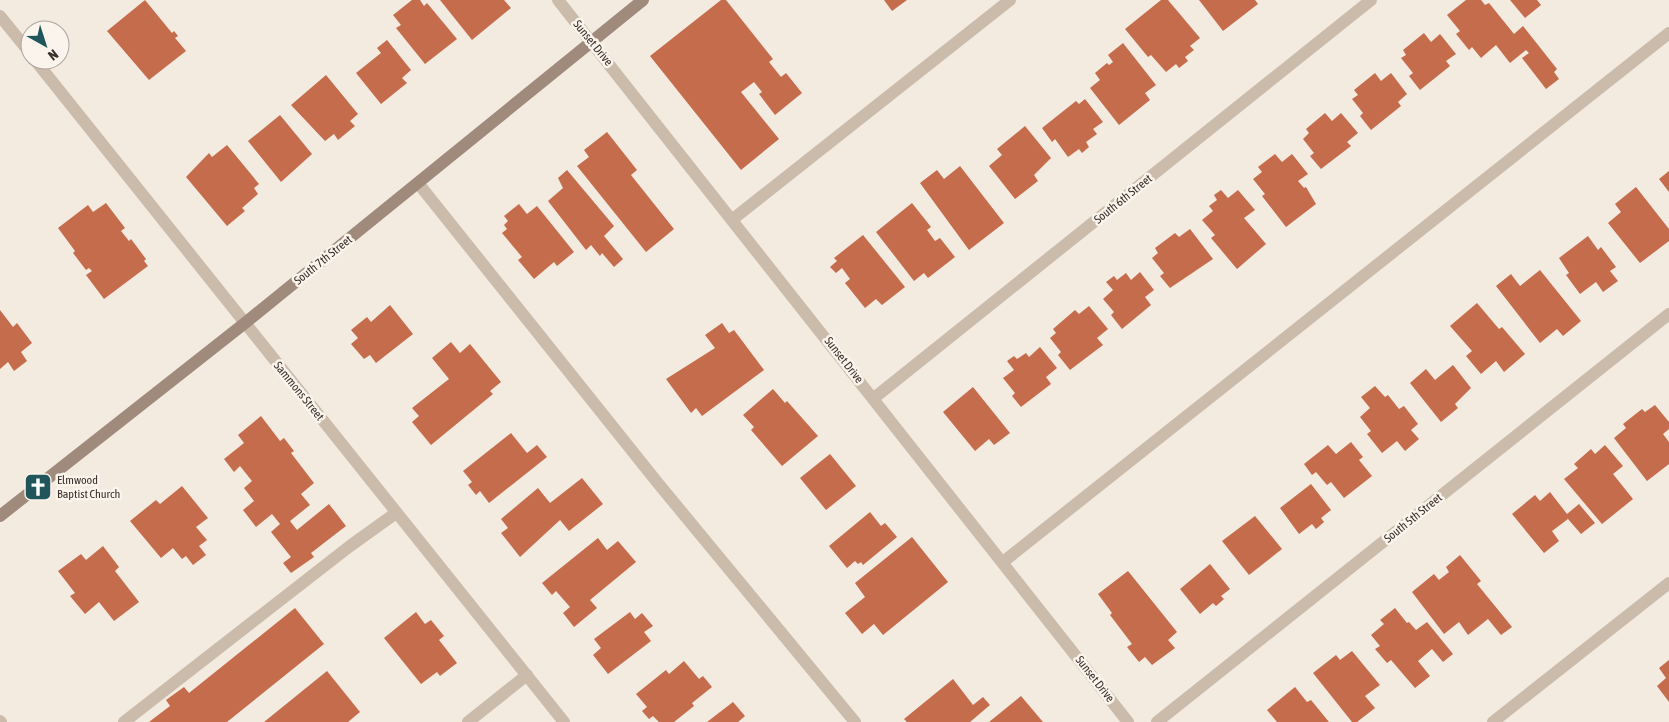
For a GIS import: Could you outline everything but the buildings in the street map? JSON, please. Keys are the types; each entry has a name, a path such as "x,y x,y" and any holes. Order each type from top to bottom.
{"main road":[{"name":"South 7th Street","path":"0,516 245,323 643,0"}],"street":[{"name":"Sunset Drive","path":"558,0 733,219 1128,722"},
{"path":"733,219 1010,0"},
{"name":"South 6th Street","path":"874,398 1371,0"},
{"path":"0,16 20,41"},
{"path":"1003,562 1669,33"},
{"name":"Sammons Street","path":"43,70 564,722"},
{"path":"418,183 657,482 855,722"},
{"name":"South 5th Street","path":"1157,722 1669,314"},
{"path":"124,722 350,546 396,513"},
{"path":"1493,722 1669,583"},
{"path":"468,722 527,675"}],"place":[{"name":"Elmwood Baptist Church","path":"38,487"}]}
